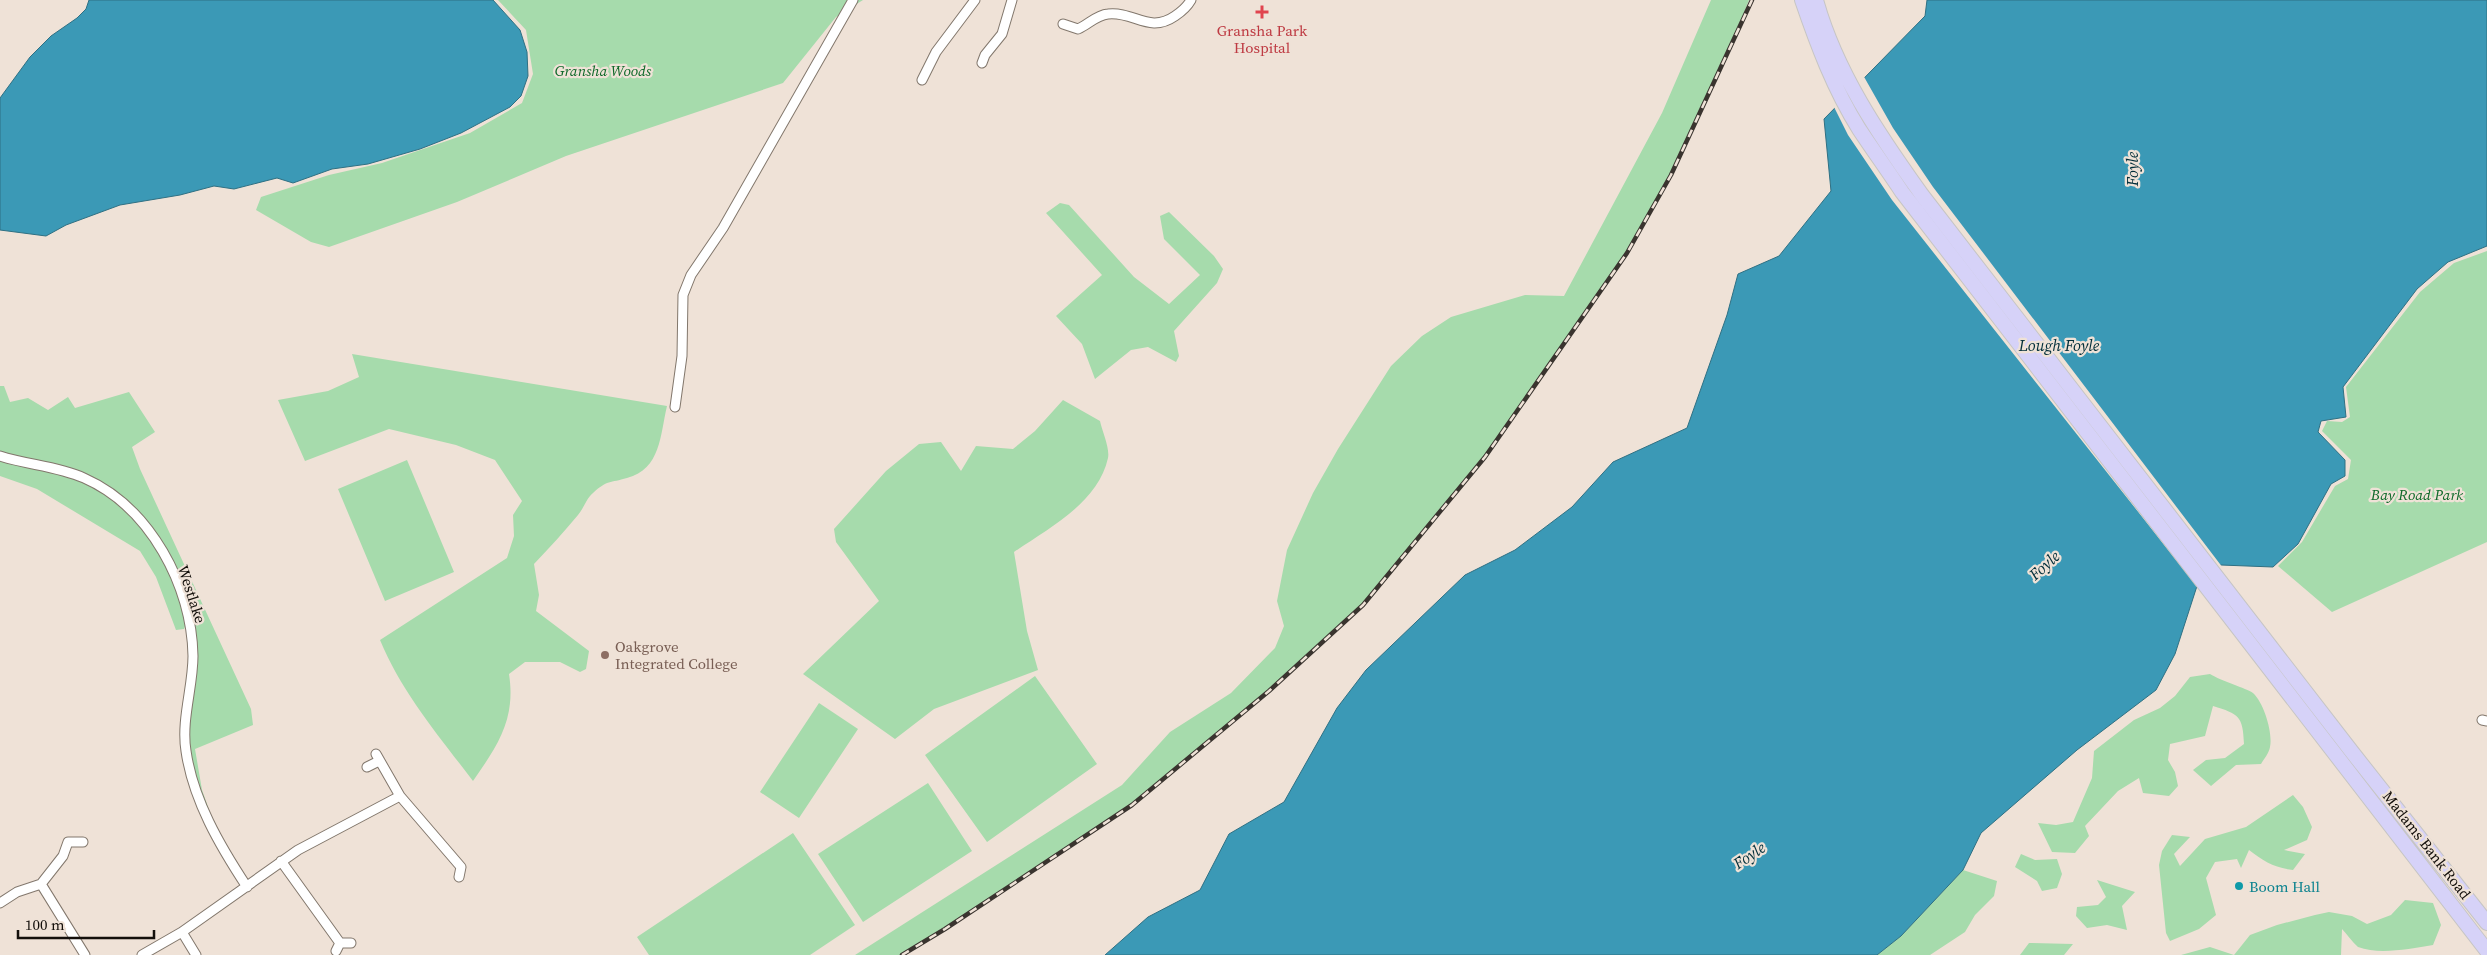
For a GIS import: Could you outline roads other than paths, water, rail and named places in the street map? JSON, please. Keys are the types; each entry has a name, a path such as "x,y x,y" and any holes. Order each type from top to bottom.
{"highway":[{"path":"1802,0 1816,41 1836,88 1859,128 1902,192 2346,756"},
{"path":"1816,0 1847,78 1878,134 1934,211 2346,756"},
{"name":"Madams Bank Road","path":"2346,756 2487,923"},
{"name":"Madams Bank Road","path":"2346,756 2487,951"}],"street":[{"path":"675,407 682,356 683,295 691,275 723,228 853,0"},
{"path":"922,80 936,52 975,0"},
{"path":"982,63 985,55 1002,34 1012,0"},
{"path":"1063,24 1078,29 1106,14 1122,15 1151,24 1167,22 1188,6 1191,0"},
{"name":"Westlake","path":"0,456 54,467 85,478 118,498 146,526 161,549 181,593 188,617 192,644 185,748 191,780 215,834 247,888"},
{"path":"367,767 378,757 400,796 460,872 471,867"},
{"path":"142,955 182,932 247,888 281,861 400,796"},
{"path":"0,903 17,892 41,884 63,856 68,842 83,842"},
{"path":"281,861 338,947 351,943"},
{"path":"41,884 85,955"},
{"path":"182,932 196,955"}],"water":[{"path":"89,0 493,0 520,30 527,52 528,76 521,96 510,107 461,133 420,149 368,164 332,169 293,183 277,178 234,189 214,186 180,195 120,205 66,225 46,236 0,230 0,98 30,57 51,36 77,18 86,9"},
{"name":"Lough Foyle","path":"1927,0 2487,0 2487,246 2448,262 2417,289 2343,387 2346,417 2321,421 2318,432 2345,460 2345,476 2331,484 2298,544 2273,567 2221,565 2197,586 2175,654 2156,690 2077,750 1981,833 1963,870 1901,936 1877,955 1105,955 1148,917 1200,890 1229,834 1284,802 1337,708 1366,670 1465,575 1515,550 1572,507 1613,462 1687,428 1727,315 1738,274 1779,256 1831,191 1824,119 1925,16"}],"railway":[{"path":"902,955 945,929 1132,805 1269,691 1363,605 1485,457 1627,253 1671,175 1752,0"}],"place":[{"name":"Gransha Park Hospital","path":"1262,12"},
{"name":"Oakgrove Integrated College","path":"605,655"},
{"name":"Boom Hall","path":"2239,886"}],"park label":[{"name":"Gransha Woods","path":"603,70"},
{"name":"Bay Road Park","path":"2417,494"}],"water label":[{"name":"Foyle","path":"2132,169"},
{"name":"Foyle","path":"2044,565"},
{"name":"Foyle","path":"1749,855"}]}
